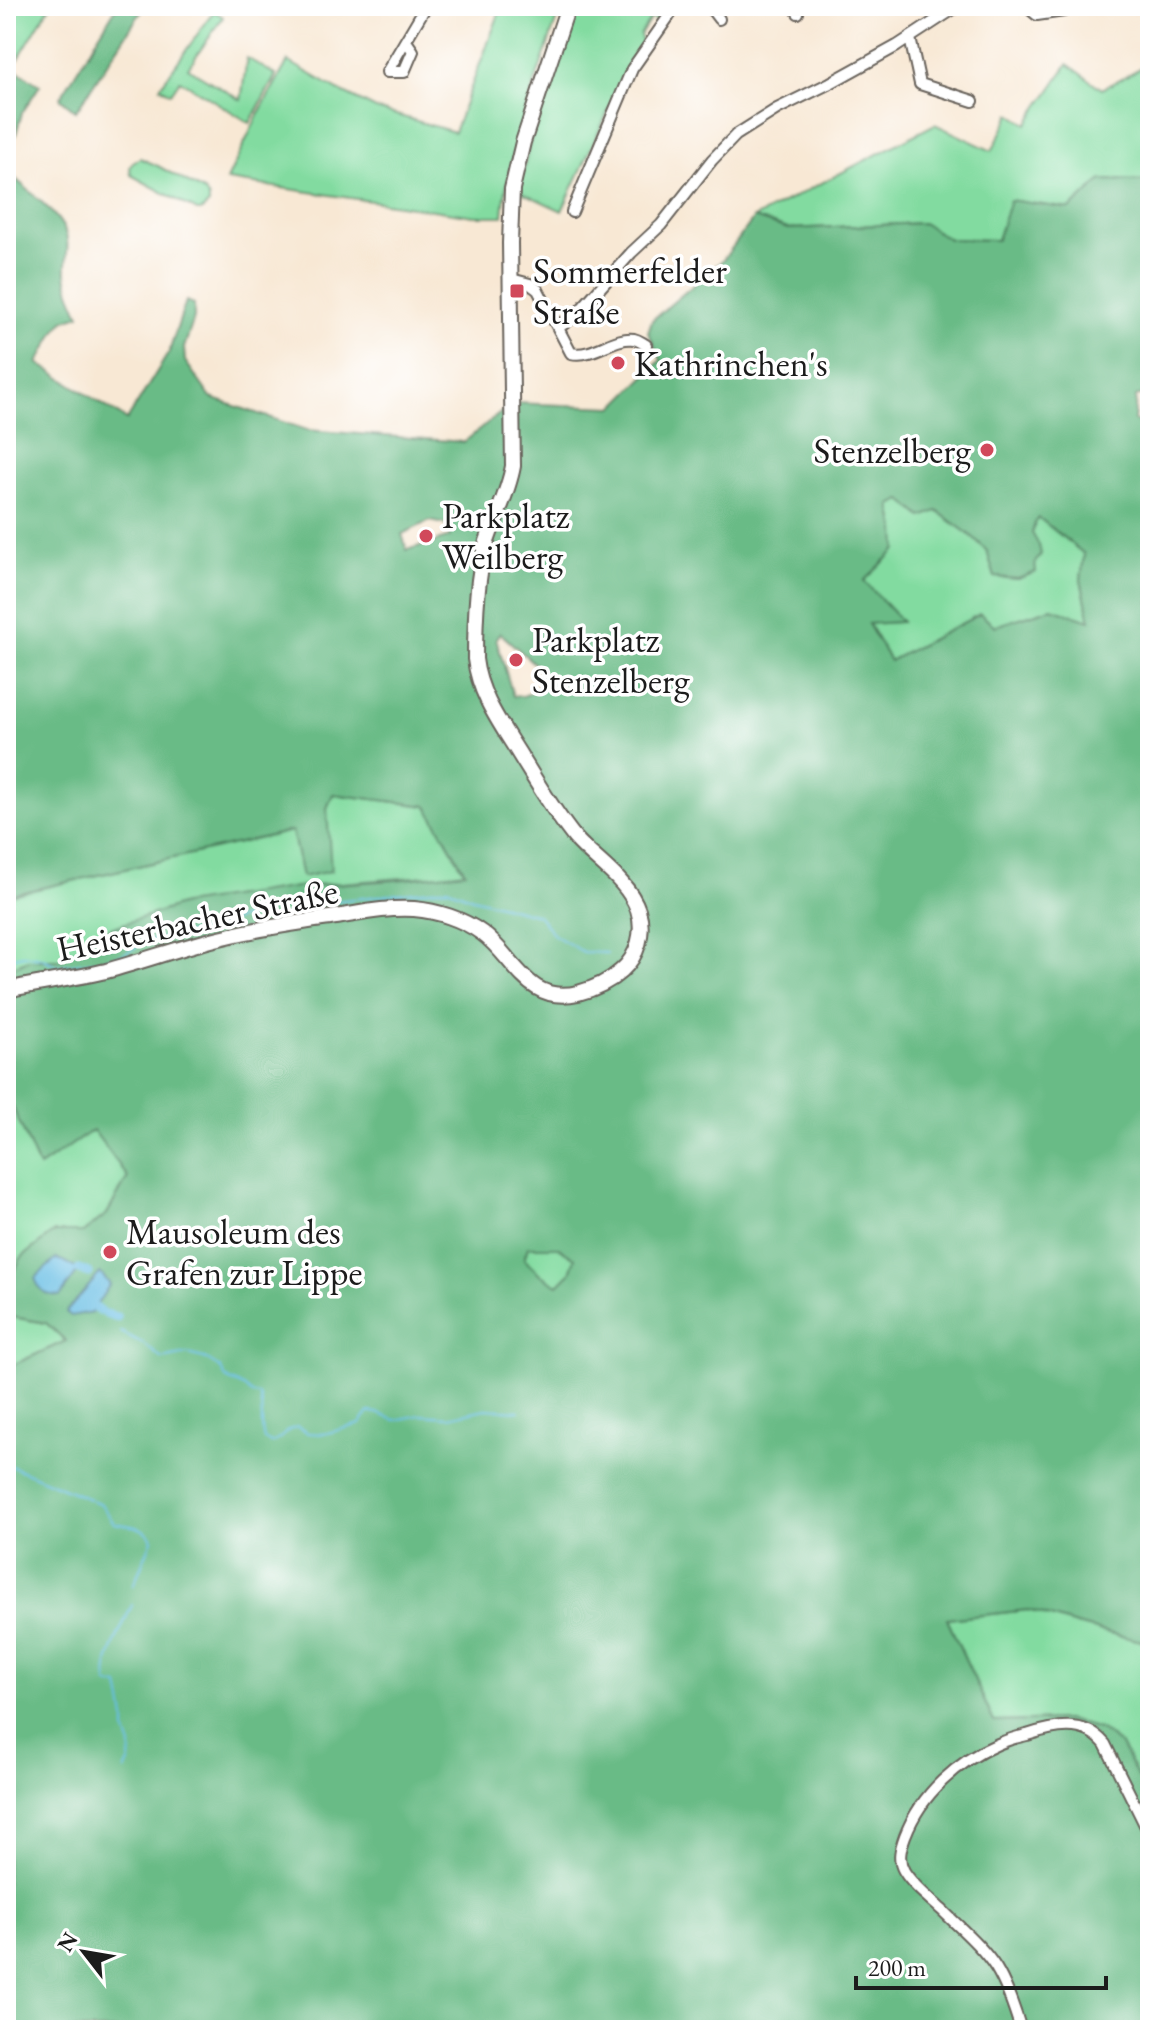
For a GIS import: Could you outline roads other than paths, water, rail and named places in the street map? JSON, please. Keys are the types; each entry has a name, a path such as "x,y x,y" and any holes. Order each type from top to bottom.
{"main road":[{"name":"Heisterbacher Straße","path":"6,992 102,972 228,936 400,909 438,913 480,931 528,982 545,992 566,995 581,992 614,977 631,959 640,939 640,920 632,898 575,837 544,795 485,696 477,672 475,646 482,564 489,535 510,480 514,451 510,210 516,169 568,6"}],"street":[{"path":"406,41 426,6"},
{"path":"572,212 632,69 676,6"},
{"path":"706,6 719,19"},
{"path":"558,328 576,315 631,253 661,225 712,160 736,135 777,109 910,38 958,6"},
{"path":"1026,6 1037,15 1064,11"},
{"path":"910,38 920,84 973,101"},
{"path":"511,279 530,284 538,290 571,353 585,353 634,339 646,345"},
{"path":"1021,2030 996,1968 918,1888 900,1863 900,1853 916,1814 942,1781 998,1743 1071,1725 1090,1731 1105,1744 1150,1835"}],"water":[{"path":"56,1259 79,1270 60,1296 44,1292 35,1278"},
{"path":"100,1273 110,1284 92,1312 71,1316 66,1312"}],"waterway":[{"path":"6,959 23,955 42,958 57,966 99,961 122,955 147,941 196,932 291,903 447,888 538,915 554,935 583,952 607,953"},
{"path":"79,1270 89,1273"},
{"path":"96,1308 100,1311"},
{"path":"106,1314 117,1317"},
{"path":"121,1332 144,1344 162,1359 187,1354 204,1358 220,1368 226,1378 259,1395 264,1439 271,1443 297,1427 308,1433 324,1434 360,1424 369,1412 395,1420 421,1415 449,1417 485,1409 519,1411"},
{"path":"6,1464 101,1504 114,1523 146,1531 152,1540 133,1586"},
{"path":"125,1771 131,1746 125,1730 119,1686 108,1684 106,1676 110,1655 132,1605"}],"place":[{"name":"Sommerfelder Straße","path":"517,291"},
{"name":"Kathrinchen's","path":"618,363"},
{"name":"Stenzelberg","path":"987,450"},
{"name":"Parkplatz Weilberg","path":"426,536"},
{"name":"Parkplatz Stenzelberg","path":"516,660"},
{"name":"Mausoleum des Grafen zur Lippe","path":"110,1252"}]}
